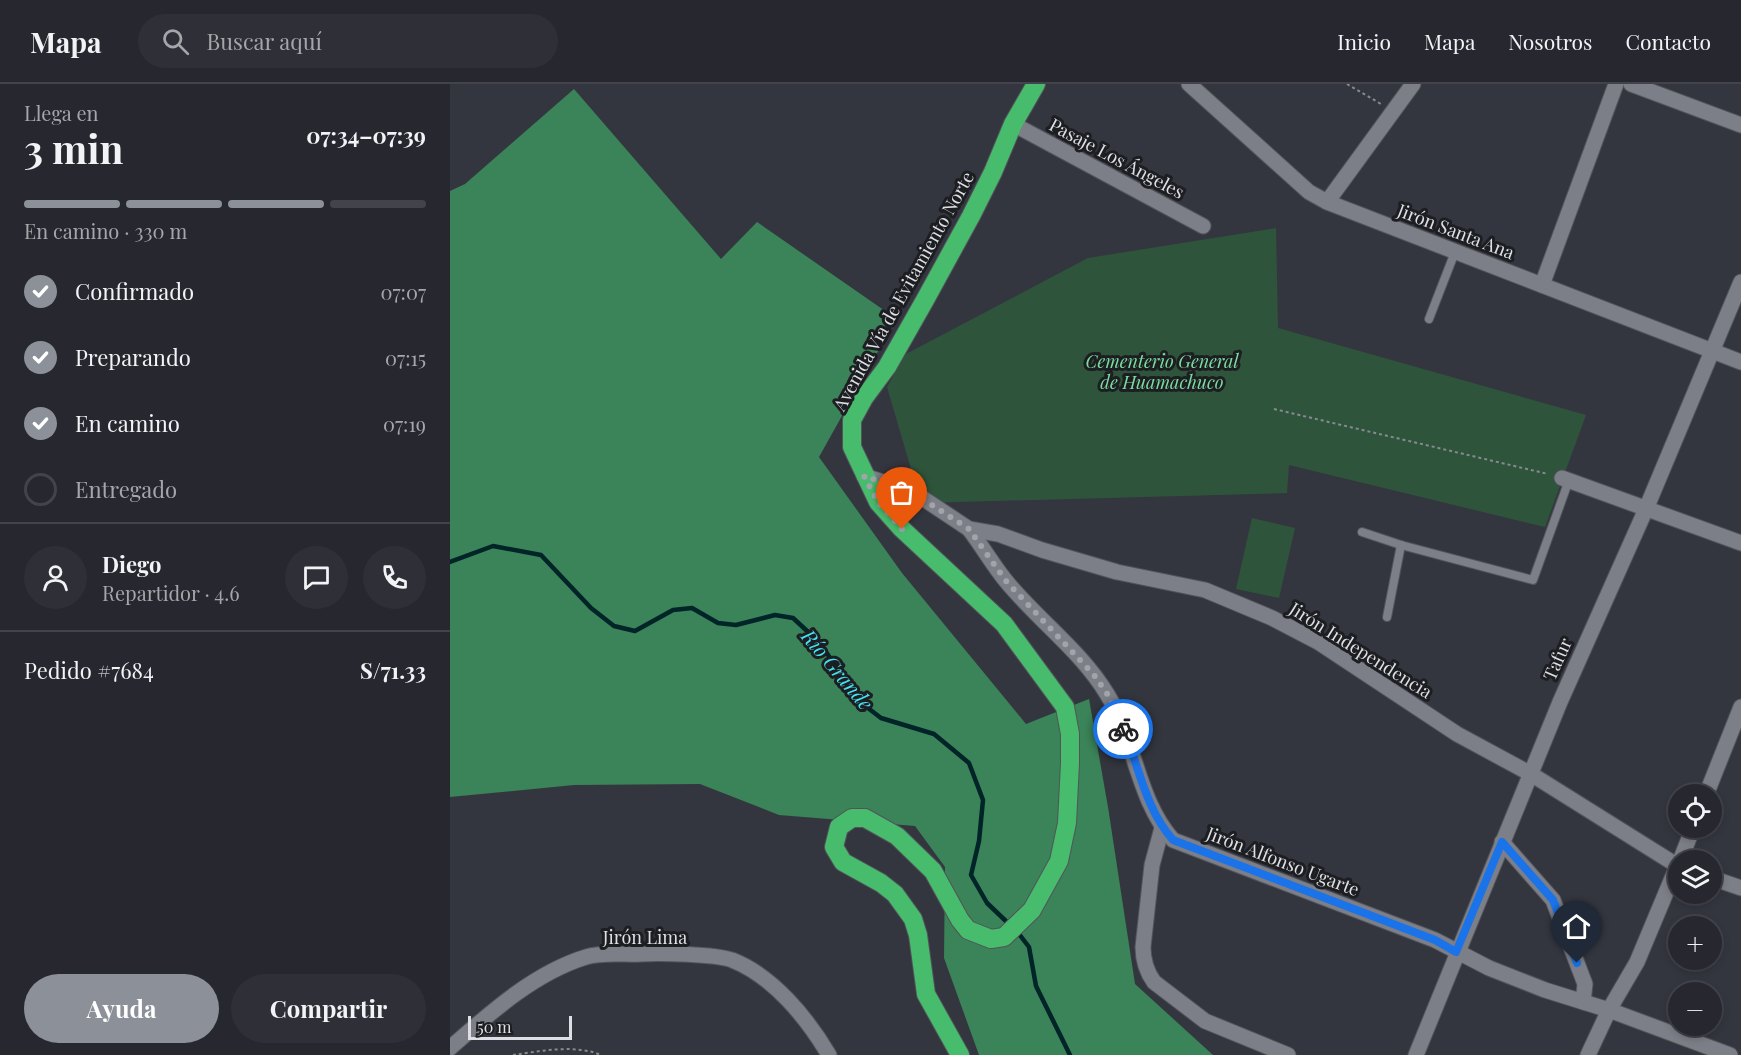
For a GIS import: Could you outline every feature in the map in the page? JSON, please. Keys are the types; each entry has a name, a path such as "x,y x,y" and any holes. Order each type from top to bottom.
{"highway":[{"name":"Avenida Vía de Evitamiento Norte","path":"960,1055 926,994 918,935 913,919 895,894 881,883 843,862 834,847 839,827 852,818 865,818 897,836 917,852 933,871 968,930 991,939 1004,937 1032,910 1059,861 1067,823 1070,734 1065,707 1004,624 902,529 878,502 852,447 852,420 864,398 887,368 925,300 989,181 1013,124 1036,84"}],"street":[{"name":"Jirón Santa Ana","path":"1189,84 1309,192 1327,202 1741,362"},
{"path":"1327,202 1413,84"},
{"path":"1542,285 1616,84"},
{"path":"1631,84 1741,125"},
{"name":"Pasaje Los Ángeles","path":"1013,124 1203,226"},
{"name":"Tafur","path":"1416,1055 1456,952 1560,702 1646,509 1741,282"},
{"name":"Jirón Independencia","path":"864,476 912,492 969,529 998,534 1042,550 1117,572 1205,590 1318,642 1457,734 1531,774 1668,857"},
{"path":"1565,479 1741,543"},
{"name":"Jirón Alfonso Ugarte","path":"969,529 1006,581 1094,675 1108,695 1133,752 1147,796 1162,828 1173,840 1435,940 1456,952 1545,990 1609,1010 1730,1055"},
{"path":"1711,784 1740,712"},
{"path":"1162,828 1152,865 1143,947 1146,968 1154,982 1205,1021 1288,1055"},
{"path":"1502,842 1553,900 1585,984 1583,1002"},
{"path":"1722,881 1741,888"},
{"path":"1588,1055 1609,1010 1637,962 1668,890"},
{"name":"Jirón Lima","path":"450,1048 491,1012 540,978 587,956 663,953 730,960 759,974 785,998 819,1039 829,1055"}],"lane":[{"path":"1429,319 1455,252"},
{"path":"1362,532 1401,545 1533,580 1565,479"},
{"path":"1387,617 1401,545"}],"path":[{"path":"1347,84 1393,112"},
{"path":"1274,409 1565,479"},
{"path":"513,1055 549,1050 591,1051 602,1055"}],"green space":[{"path":"574,89 721,259 757,222 888,313 881,346 819,457 902,573 1026,724 1089,699 1135,984 1213,1055 979,1055 944,958 945,867 915,826 779,815 700,784 574,785 450,797 450,191 465,184"},
{"name":"Cementerio General de Huamachuco","path":"1276,228 1278,328 1586,415 1545,527 1289,465 1287,493 921,503 887,387 906,354 1088,258"},
{"path":"1252,518 1295,528 1279,598 1236,589"}],"waterway":[{"name":"Río Grande","path":"450,562 493,546 541,555 591,608 614,626 635,631 673,610 692,608 718,623 736,625 775,615 793,618 818,641 864,705 881,718 934,734 969,763 983,800 979,841 971,875 987,903 1009,924"},
{"name":"Río Grande","path":"1016,930 1029,947 1036,986 1070,1055"}],"way so far":[{"path":"902,529 878,502 864,476 912,492 969,529 1006,581 1094,675 1108,695 1123,729"}],"route":[{"path":"1123,729 1147,796 1162,828 1173,840 1435,940 1456,952 1502,842 1553,900 1577,963"}]}
